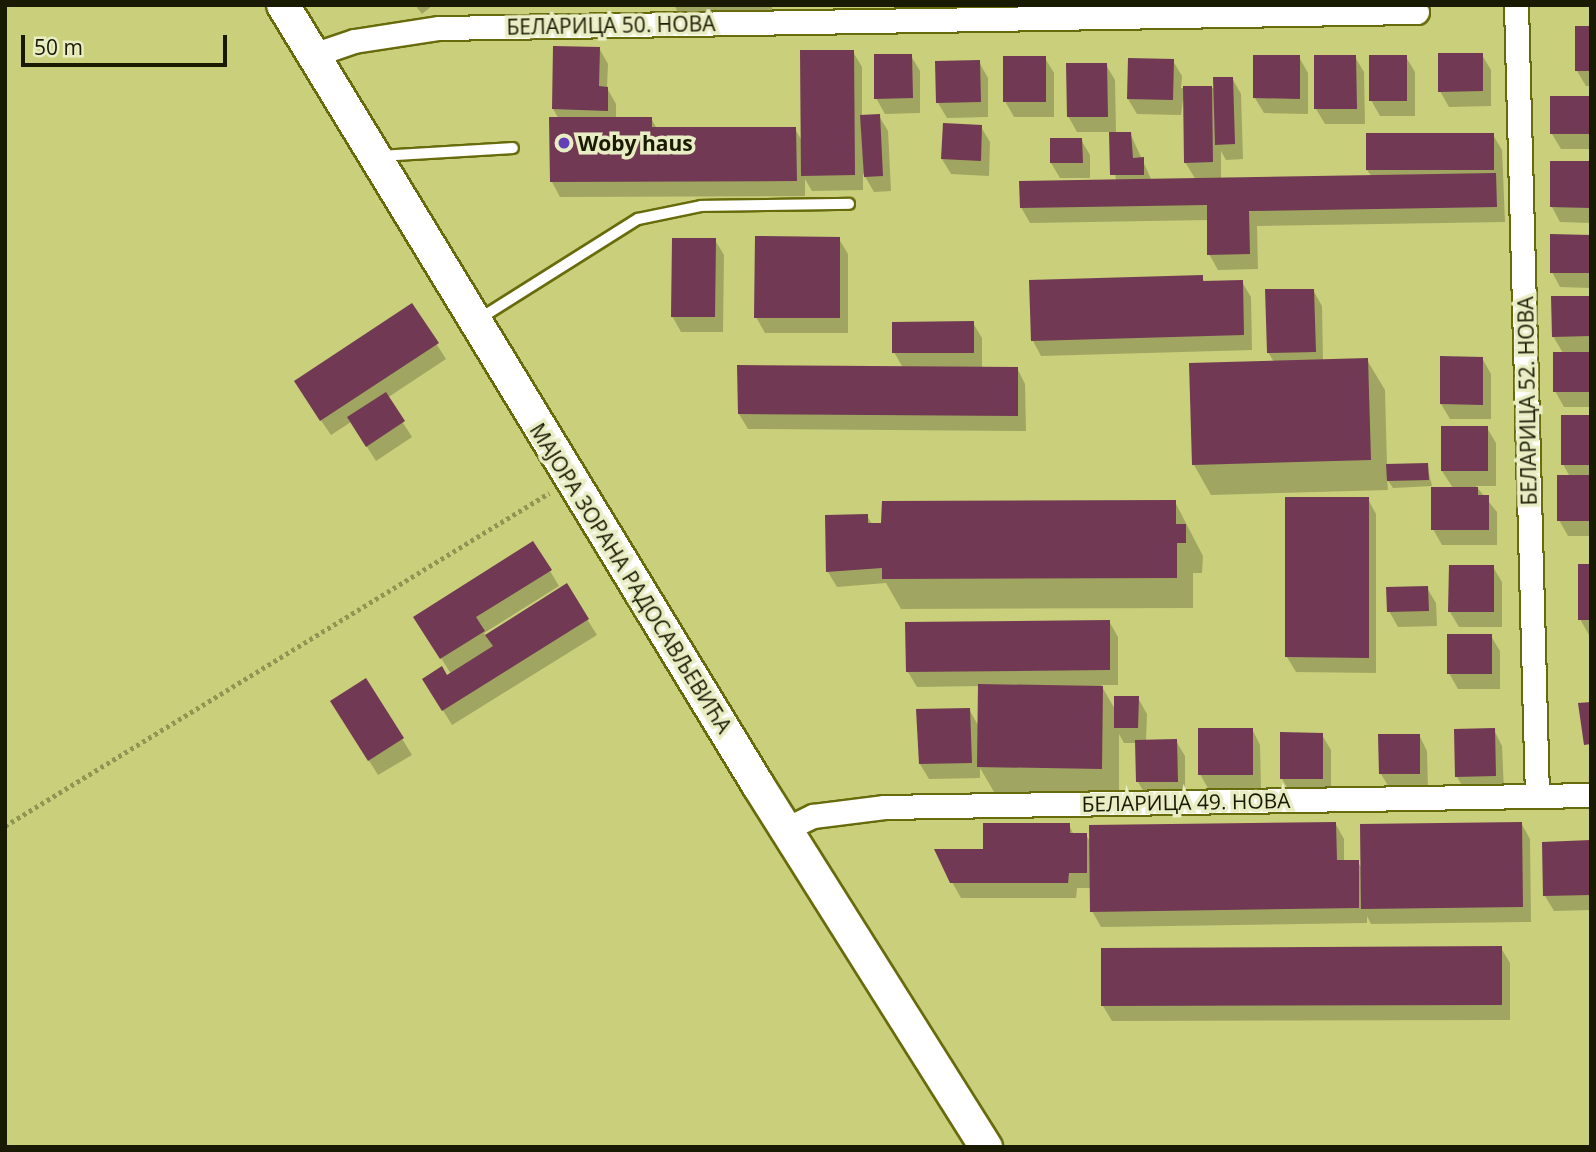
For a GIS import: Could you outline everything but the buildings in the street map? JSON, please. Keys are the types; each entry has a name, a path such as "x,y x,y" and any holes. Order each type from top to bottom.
{"main road":[{"name":"МАЈОРА ЗОРАНА РАДОСАВЉЕВИЋА","path":"283,5 571,480 986,1147"}],"street":[{"path":"1516,6 1530,5"},
{"name":"БЕЛАРИЦА 52. НОВА","path":"1516,6 1537,796"},
{"name":"БЕЛАРИЦА 50. НОВА","path":"313,55 354,41 439,28 1417,12"},
{"name":"БЕЛАРИЦА 49. НОВА","path":"786,829 813,816 884,807 1591,795"}],"lane":[{"path":"374,156 513,148"},
{"path":"474,322 638,219 701,206 849,204"}],"path":[{"path":"5,826 571,480"}],"place":[{"name":"Woby haus","path":"564,143"}]}
